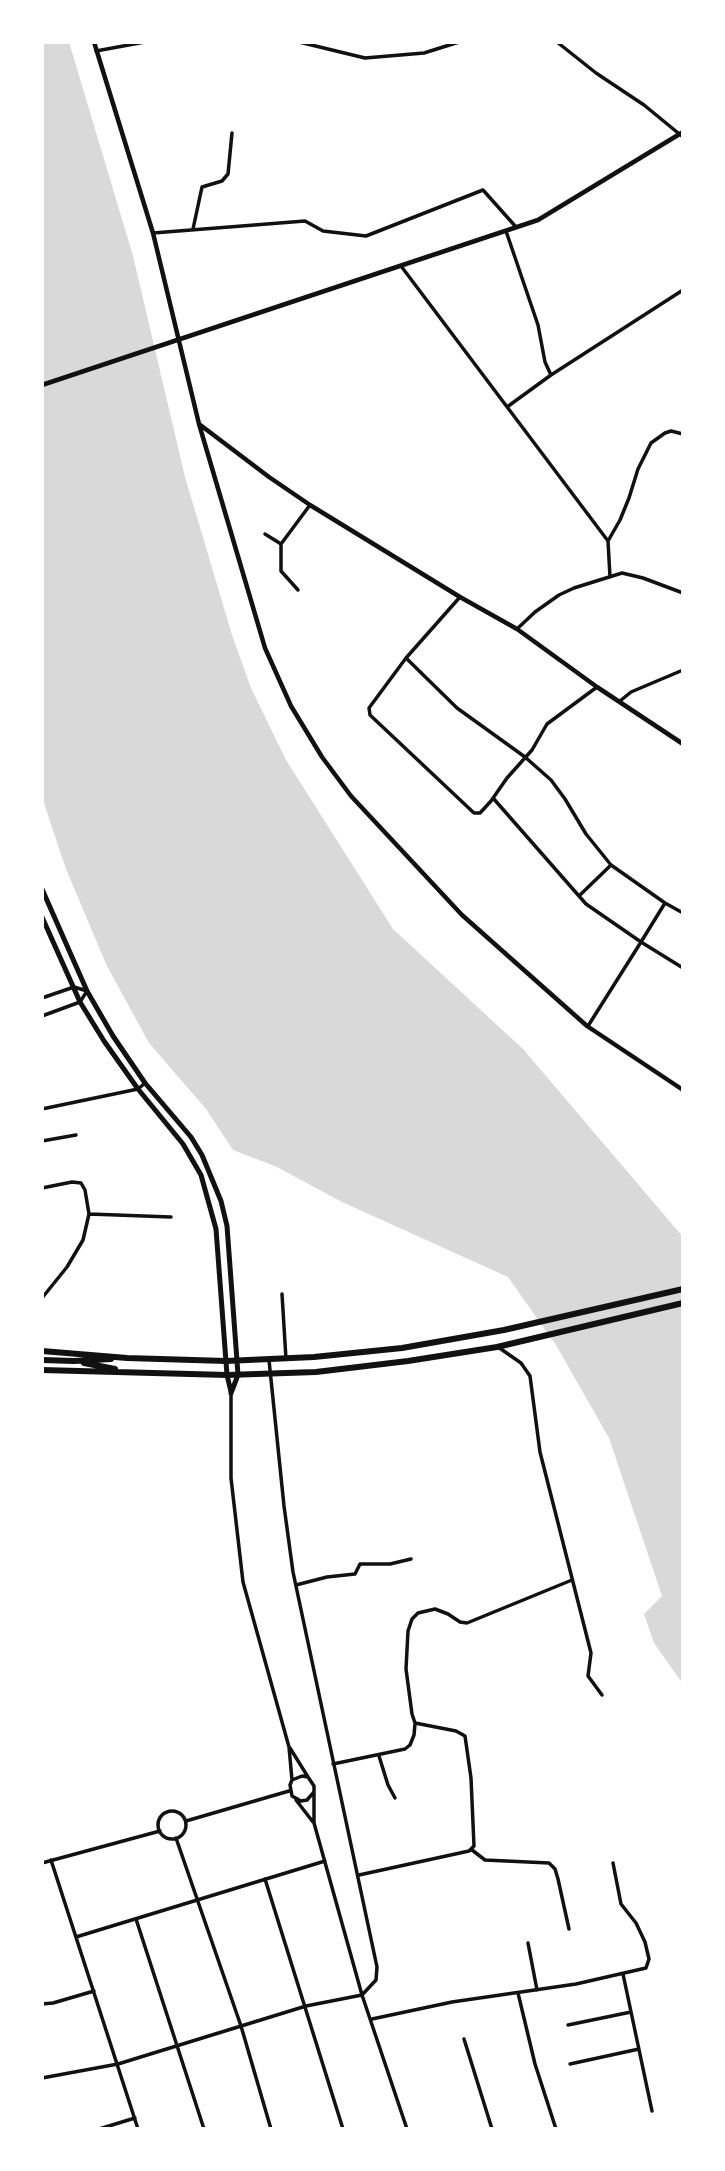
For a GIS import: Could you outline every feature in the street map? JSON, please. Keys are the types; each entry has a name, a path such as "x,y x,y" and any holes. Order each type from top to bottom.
{"highway":[{"path":"42,1351 127,1358 237,1361 402,1348 505,1331 683,1289"},
{"path":"42,1370 270,1375 360,1368 507,1345 683,1303"},
{"path":"42,1360 127,1358"},
{"path":"74,1361 127,1371"}],"main road":[{"path":"42,889 88,991 113,1036 145,1083 196,1146 221,1201 227,1226 238,1375 231,1393"},
{"path":"42,917 80,1002 138,1089 183,1144 201,1175 211,1203 219,1256 227,1375 231,1393"}],"street":[{"path":"94,42 153,233 200,424 265,648 291,706 322,757 351,796 462,915 587,1026 683,1090"},
{"path":"96,51 145,42"},
{"path":"299,42 365,58 424,53 459,42"},
{"path":"42,385 538,220 682,134 557,42"},
{"path":"193,229 202,187 222,181 228,174 232,133"},
{"path":"153,233 305,221 323,231 366,236 483,190 516,227"},
{"path":"506,231 538,325 545,362 551,375"},
{"path":"401,265 608,541"},
{"path":"507,407 551,375 683,290"},
{"path":"200,424 268,477 310,505 517,629 597,687 683,744"},
{"path":"610,577 608,541 620,520 638,469 652,443 671,431 683,434"},
{"path":"298,590 281,570 281,544 310,505"},
{"path":"265,534 281,544"},
{"path":"517,629 542,606 559,595 622,573 683,593"},
{"path":"460,597 406,658 369,708 370,715 474,813 480,813 494,799 547,724 597,687"},
{"path":"406,658 457,708 525,757 558,788 581,826 611,865 683,913"},
{"path":"620,701 631,692 683,670"},
{"path":"494,799 593,909 683,968"},
{"path":"580,895 611,865"},
{"path":"587,1026 665,903"},
{"path":"42,998 74,987 88,991 80,1002 42,1016"},
{"path":"42,1109 138,1089 145,1083"},
{"path":"42,1141 76,1136"},
{"path":"42,1188 78,1182 84,1187 89,1214 83,1240 42,1298"},
{"path":"89,1214 171,1217"},
{"path":"282,1294 286,1359"},
{"path":"497,1347 521,1363 530,1376 540,1452 591,1653 588,1676 602,1695"},
{"path":"42,2078 118,2064 306,2006 362,1995 376,1980 378,1970 359,1875 295,1585 269,1360"},
{"path":"231,1393 231,1478 243,1582 289,1747 292,1780 289,1790"},
{"path":"295,1585 355,1574 360,1564 390,1564 411,1559"},
{"path":"333,1764 408,1748 414,1735 415,1723 406,1669 408,1631 414,1616 435,1609 467,1623 572,1580"},
{"path":"415,1723 456,1731 465,1736 471,1778 472,1849"},
{"path":"289,1747 314,1786 314,1823 362,1995 407,2129"},
{"path":"379,1756 395,1798"},
{"path":"292,1780 308,1777"},
{"path":"289,1790 314,1823"},
{"path":"186,1821 289,1790"},
{"path":"296,1799 307,1800 314,1792"},
{"path":"168,1812 181,1814 186,1821 183,1833 176,1838 167,1837 160,1831 159,1822 168,1812"},
{"path":"42,1863 160,1831"},
{"path":"176,1838 241,2026 271,2129"},
{"path":"359,1875 472,1849"},
{"path":"472,1849 485,1860 542,1861 552,1866 558,1879 569,1929"},
{"path":"51,1860 138,2129"},
{"path":"76,1937 325,1861"},
{"path":"372,2020 646,1968 649,1959 642,1936 621,1904 613,1863"},
{"path":"264,1879 343,2129"},
{"path":"136,1919 204,2129"},
{"path":"528,1943 537,1990"},
{"path":"623,1974 652,2111"},
{"path":"42,2004 94,1991"},
{"path":"518,1993 556,2129"},
{"path":"568,2025 631,2012"},
{"path":"464,2039 492,2129"},
{"path":"570,2064 639,2049"},
{"path":"99,2129 135,2118"}],"shaded area":[{"path":"42,42 69,42 133,256 185,477 232,635 251,688 286,760 393,929 523,1049 683,1237 683,1684 654,1643 644,1614 662,1596 609,1438 556,1345 508,1277 342,1202 277,1167 233,1150 206,1109 149,1043 106,964 66,869 42,797"}]}
